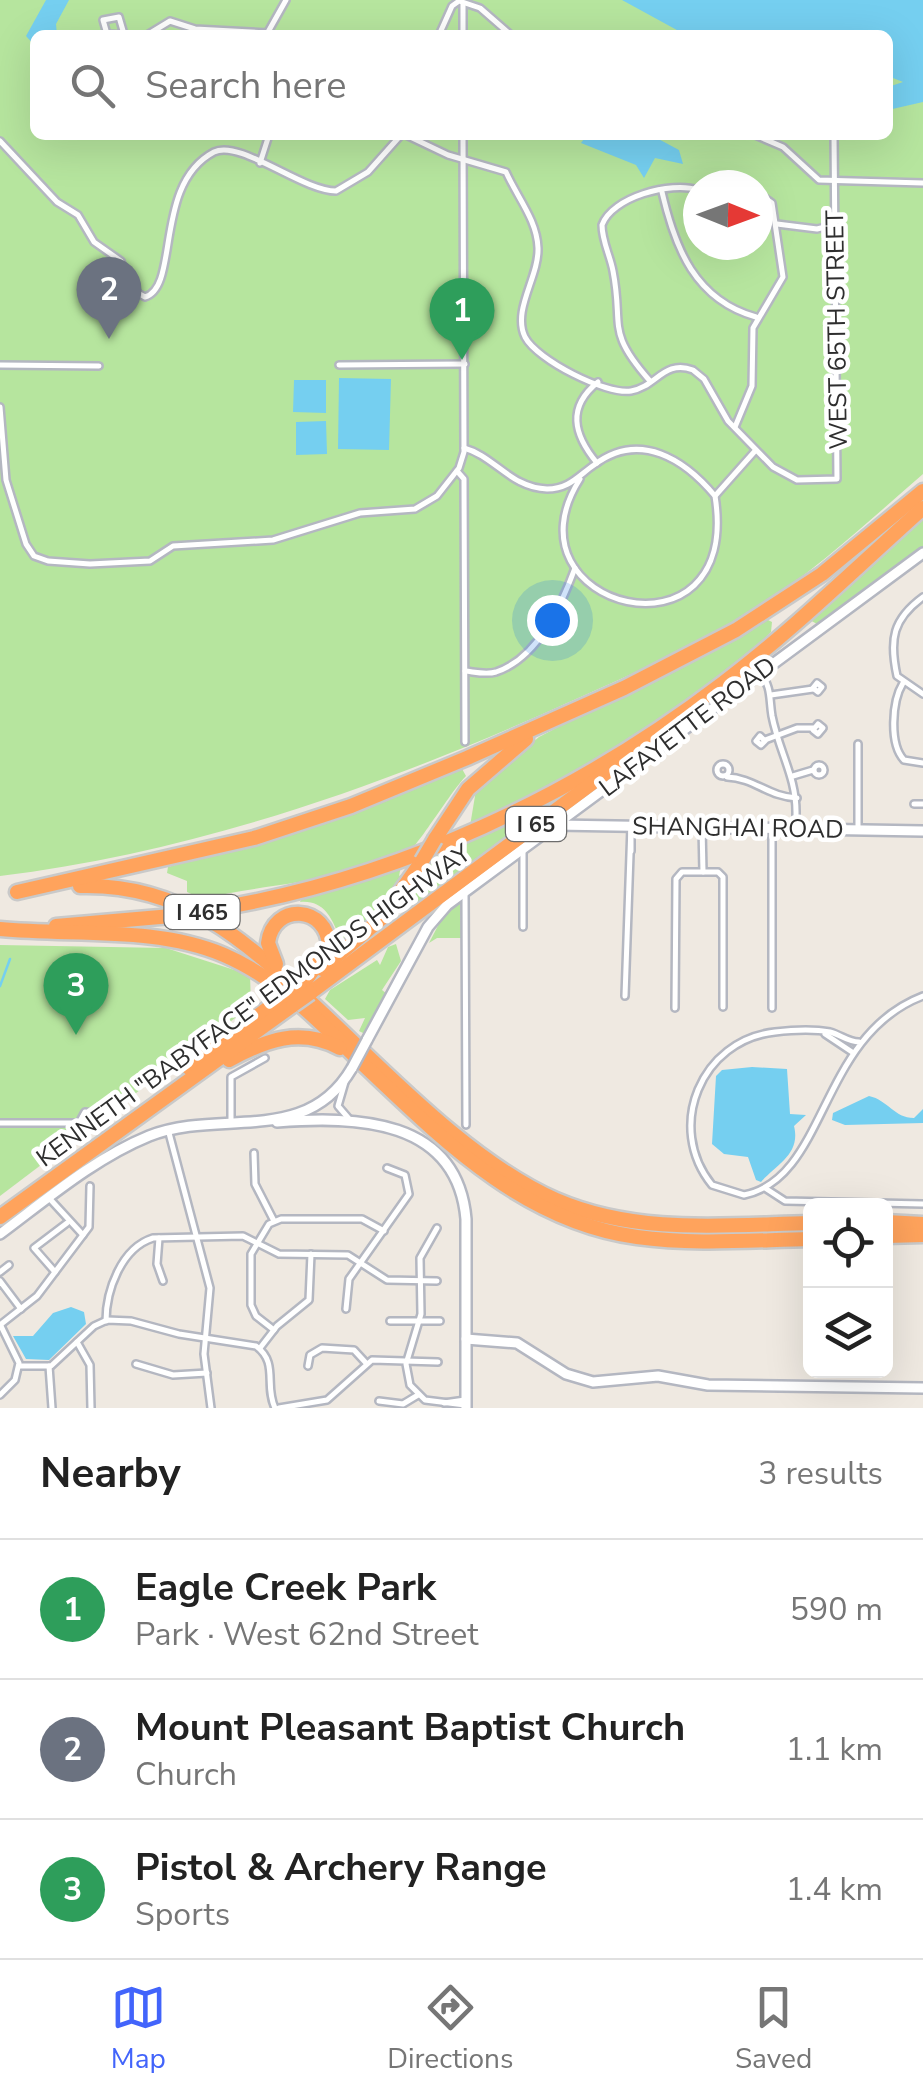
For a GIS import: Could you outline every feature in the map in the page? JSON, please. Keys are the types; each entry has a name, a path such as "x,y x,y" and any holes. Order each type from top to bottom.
{"highway":[{"name":"I 65","path":"624,688 716,641 794,594 923,490"},
{"name":"I 65","path":"723,683 923,508"},
{"name":"KENNETH \"BABYFACE\" EDMONDS HIGHWAY","path":"0,1216 145,1112 306,986 723,683"},
{"path":"0,927 86,925 184,914 347,878 473,832 582,776 723,683"},
{"name":"KENNETH \"BABYFACE\" EDMONDS HIGHWAY","path":"306,986 382,918 468,789 505,754 624,688"},
{"path":"17,892 189,856 298,824 404,785 624,688"},
{"name":"I 465","path":"0,894 115,887 192,908 241,938 364,1043 496,1165 559,1201 607,1217 654,1225 803,1224"},
{"path":"306,986 326,956 329,937 316,918 291,913 271,930 271,957 364,1043"},
{"name":"I 465","path":"0,927 157,938 216,952 275,984 492,1178 574,1220 608,1232 662,1240 803,1238"},
{"name":"KENNETH \"BABYFACE\" EDMONDS HIGHWAY","path":"0,1206 288,1000"},
{"path":"145,1112 223,1063 280,1038 324,1040 369,1069"},
{"path":"893,1228 923,1221"},
{"path":"893,1231 923,1238"}],"street":[{"path":"270,30 286,0"},
{"path":"462,2 463,30"},
{"path":"441,30 452,6 462,2 480,8 504,30"},
{"path":"107,30 103,20 119,17 123,30"},
{"path":"155,30 170,20 210,30"},
{"path":"260,163 267,140"},
{"path":"0,141 57,202 78,215 94,242 121,261 128,286 144,297 161,285 170,217 186,178 222,149 317,188 338,191 374,167 399,140"},
{"path":"416,140 464,159 502,168 534,225 538,258 521,318 529,344 550,362 629,391 670,368 693,370 755,452 716,496"},
{"path":"0,407 0,448 10,496 26,547 46,560 87,564 148,561 174,546 290,537 364,512 419,508 436,497 457,470 464,448 463,140"},
{"path":"766,140 783,147 812,177 834,182 923,183"},
{"name":"WEST 65TH STREET","path":"755,452 794,479 837,479 834,140"},
{"path":"650,380 630,358 617,330 614,274 602,226 616,206 662,192 683,191"},
{"path":"662,192 676,247 686,265 724,303 758,317"},
{"path":"734,428 750,396 751,336 783,277 773,210"},
{"path":"777,224 816,229 834,225"},
{"path":"338,365 465,364"},
{"path":"0,365 99,366"},
{"path":"596,463 580,440 575,415 583,395 598,382"},
{"path":"464,448 526,485 553,488 580,480"},
{"path":"622,452 665,453 692,469 716,496 719,534 714,556 697,582 674,598 644,605 622,603 594,589 575,568 564,525 570,498 580,480 596,463 622,452"},
{"path":"457,470 464,479 465,742"},
{"name":"LAFAYETTE ROAD","path":"0,1234 134,1143 168,1130 277,1122 316,1108 351,1071 429,926 466,890 923,553"},
{"path":"465,671 496,672 529,650 554,615 575,568"},
{"path":"923,597 896,622 901,681 896,700 896,748 904,760 923,763"},
{"path":"760,672 771,696 778,734 793,776 796,816"},
{"path":"901,681 923,694"},
{"path":"771,696 813,689"},
{"path":"765,740 814,728"},
{"path":"858,744 858,829"},
{"path":"793,776 813,770"},
{"path":"728,778 748,780 775,797 797,798"},
{"path":"914,804 923,804"},
{"name":"SHANGHAI ROAD","path":"554,824 923,831"},
{"path":"702,826 703,872"},
{"path":"626,996 631,828"},
{"path":"772,828 772,1008"},
{"path":"523,848 523,926"},
{"path":"675,1008 676,878 682,872 723,877 723,1006"},
{"path":"466,890 466,1125"},
{"path":"859,1042 823,1032 774,1032 740,1042 711,1067 694,1095 689,1130 699,1166 712,1185 744,1195 766,1188 796,1160 859,1042 883,1018 923,996"},
{"path":"823,1032 852,1052"},
{"path":"230,1123 232,1077 264,1058"},
{"path":"351,1071 338,1103 345,1116 358,1123"},
{"path":"0,1122 79,1123"},
{"path":"277,1122 313,1123"},
{"path":"263,1123 387,1126 419,1138 440,1157 456,1180 466,1219 465,1404 418,1395 408,1381 406,1361 420,1317 422,1251 437,1228"},
{"path":"168,1130 210,1288 206,1373 212,1408"},
{"path":"254,1153 254,1184 274,1221"},
{"path":"346,1310 348,1282 410,1188 404,1174 387,1168"},
{"path":"0,1396 13,1384 19,1366 16,1350 0,1325 56,1272 90,1224 90,1186"},
{"path":"766,1188 785,1201 923,1204"},
{"path":"48,1198 67,1223 83,1234"},
{"path":"274,1330 252,1308 251,1254 274,1221 364,1219 384,1231"},
{"path":"56,1272 34,1249 67,1223"},
{"path":"106,1321 111,1283 141,1243 159,1238 241,1236 276,1254 345,1254 386,1280 437,1281"},
{"path":"159,1238 157,1264 163,1281"},
{"path":"260,1348 274,1330 309,1300 311,1254"},
{"path":"0,1272 9,1266"},
{"path":"0,1281 21,1309"},
{"path":"390,1321 420,1317 440,1321"},
{"path":"19,1366 49,1366 106,1321 133,1321 260,1348 270,1364 270,1395 277,1408 327,1400 366,1363 382,1358 438,1362"},
{"path":"466,1339 519,1344 566,1374 593,1382 663,1376 708,1384 923,1388"},
{"path":"78,1342 90,1364 91,1408"},
{"path":"308,1366 312,1352 322,1348 353,1350 366,1363"},
{"path":"136,1364 176,1376 206,1373"},
{"path":"49,1366 52,1408"},
{"path":"378,1401 403,1404 418,1395"}],"green space":[{"path":"0,0 923,0 923,474 786,588 743,617 672,655 507,729 366,785 294,810 148,850 0,876"},
{"path":"923,516 923,547 817,624 808,619"},
{"path":"766,619 772,622 771,632 738,663 667,717 551,786 470,826 476,790 539,737"},
{"path":"461,767 466,776 421,837 411,849 390,860 338,875 202,899 187,892 187,881 167,873 168,867 338,818"},
{"path":"533,809 537,815 415,904 412,900 435,854"},
{"path":"401,866 399,876 410,869 388,900 346,938 339,936 320,907 300,902 303,896"},
{"path":"460,902 461,938 437,938 429,943 442,918"},
{"path":"396,944 401,961 382,990 387,994 365,1034 359,1031 365,1018 348,1020 325,999 330,990 377,960 380,965 388,947"},
{"path":"0,945 166,948 250,975 251,1006 0,1196"}],"water":[{"path":"46,0 69,0 57,30 30,30 30,40 26,36"},
{"path":"622,0 923,0 923,102 893,109 893,85 903,82 893,78 893,30 677,30"},
{"path":"660,140 679,150 683,164 655,158 644,178 636,165 581,143"},
{"path":"339,378 391,379 389,450 338,449"},
{"path":"294,380 326,380 326,413 293,412"},
{"path":"326,421 327,454 296,455 296,422"},
{"path":"787,1069 790,1114 806,1115 794,1126 791,1151 761,1182 756,1180 748,1157 724,1154 712,1144 716,1076 722,1070"},
{"path":"869,1096 907,1117 914,1118 923,1109 923,1123 845,1125 832,1120 833,1113"},
{"path":"71,1307 84,1312 86,1324 49,1360 26,1359 13,1336 33,1336 53,1313"}],"waterway":[{"path":"0,986 10,959"}],"place":[{"name":"Mount Pleasant Baptist Church","path":"109,339"},
{"name":"Eagle Creek Park","path":"462,360"},
{"name":"Pistol & Archery Range","path":"76,1035"}]}
